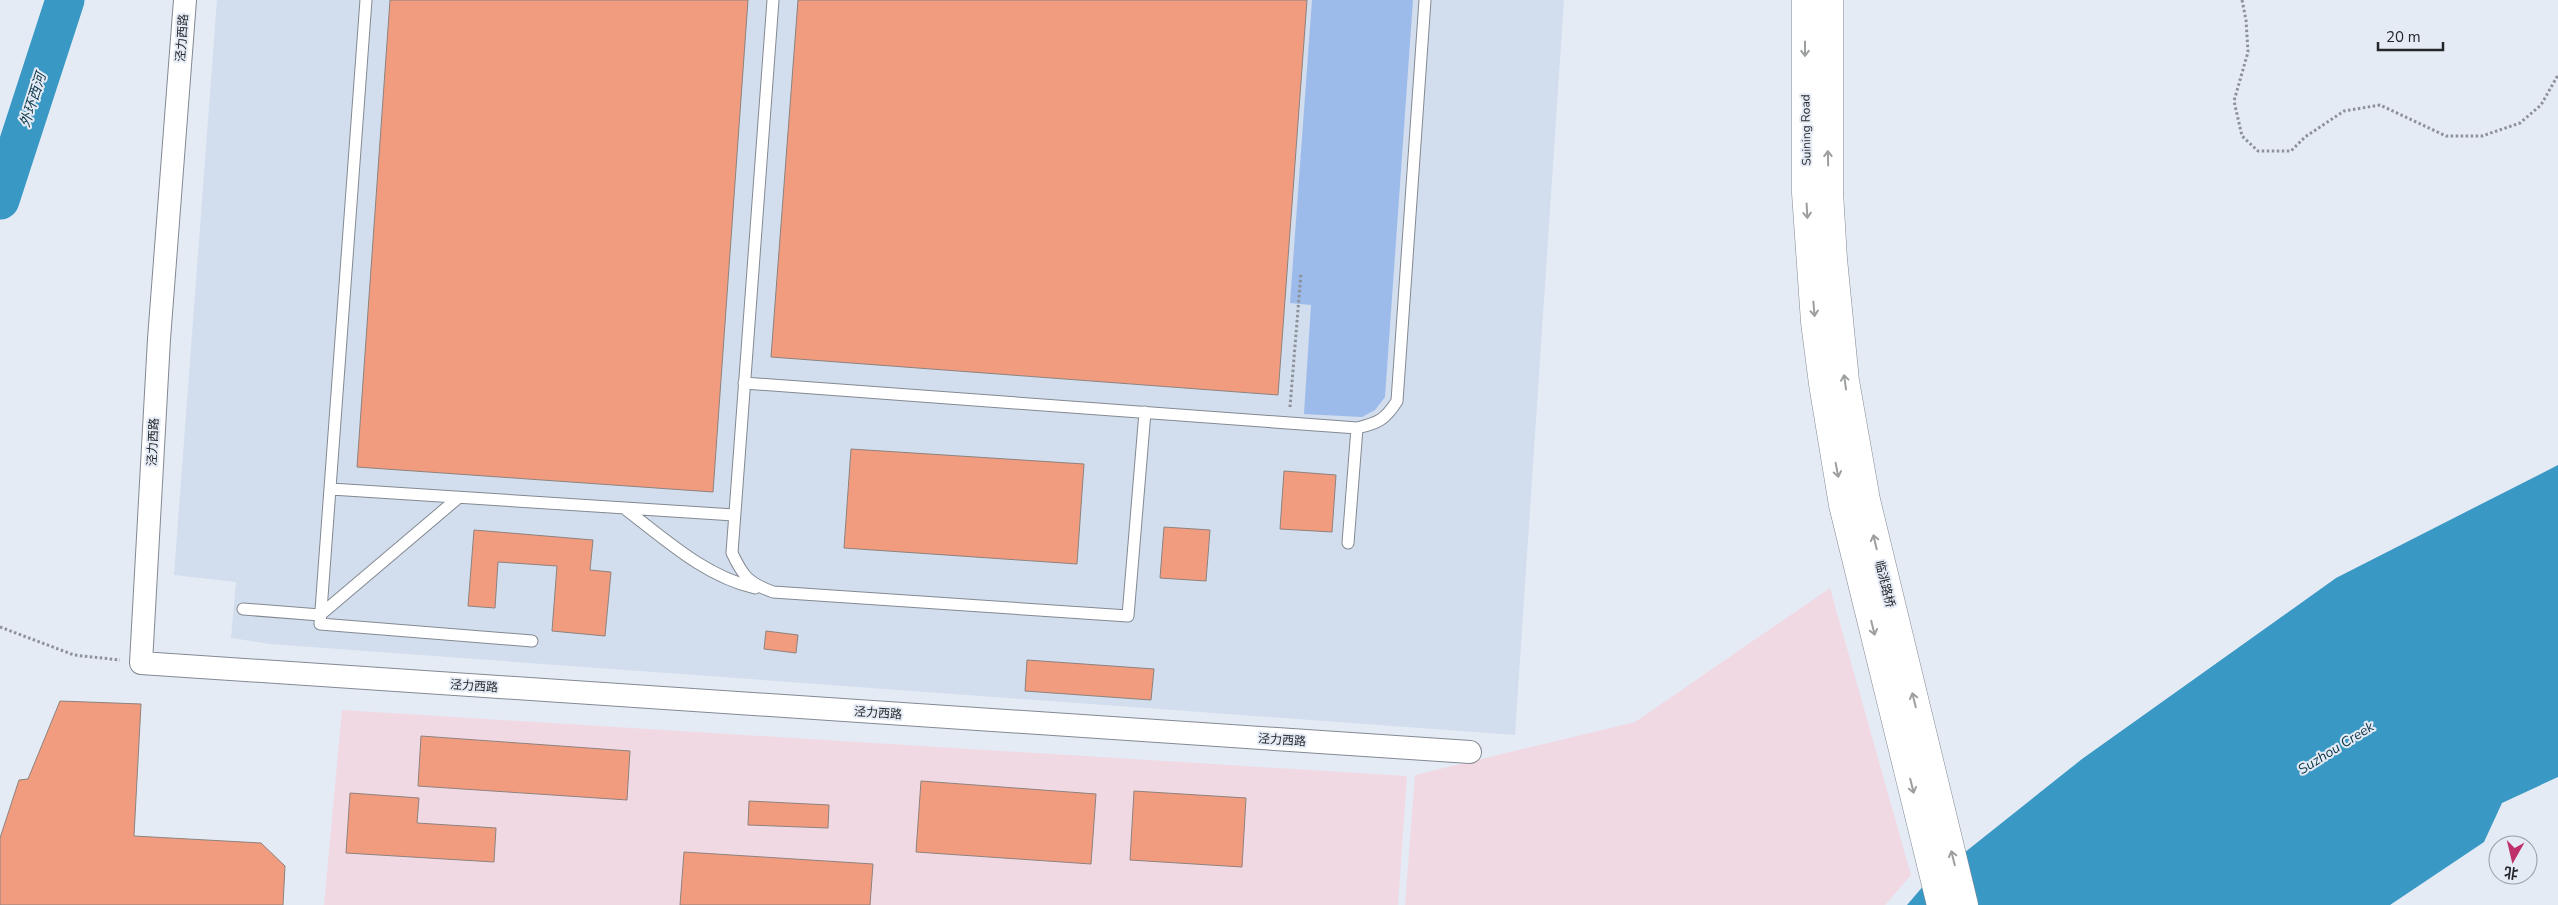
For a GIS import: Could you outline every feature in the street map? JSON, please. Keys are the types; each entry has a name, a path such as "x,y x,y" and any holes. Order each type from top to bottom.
{"main road":[{"name":"Suining Road","path":"1806,0 1805,124 1821,260"},
{"name":"Suining Road","path":"1821,260 1828,134 1829,0"},
{"name":"临洮路桥","path":"1821,260 1822,384 1843,505 1941,905"},
{"name":"临洮路桥","path":"1821,260 1866,500 1964,905"}],"street":[{"name":"泾力西路","path":"185,0 159,339 141,663 1470,752"}],"lane":[{"path":"366,0 320,624 532,641"},
{"path":"772,592 753,585 740,570 732,553 773,0"},
{"path":"744,383 1357,428 1376,423 1388,415 1396,401 1425,0"},
{"path":"624,508 705,569 730,581 772,592 1128,616 1145,412"},
{"path":"1348,543 1357,428"},
{"path":"331,489 734,515"},
{"path":"243,609 320,615 458,498"}],"path":[{"path":"2242,0 2246,20 2248,52 2234,101 2242,136 2258,151 2291,151 2306,137 2344,111 2380,105 2446,136 2482,136 2520,124 2542,104 2558,75"},
{"path":"1288,423 1301,272"},
{"path":"0,627 74,655 141,663"}],"shaded area":[{"path":"217,0 1564,0 1515,735 270,644 231,638 236,582 174,575"},
{"path":"1312,0 1413,0 1385,397 1375,410 1362,417 1304,414 1311,305 1290,303"},
{"path":"1830,588 1911,875 1885,905 1405,905 1415,775 1635,722"},
{"path":"342,710 1407,776 1398,905 324,905"}],"water":[{"name":"Suzhou Creek","path":"2558,465 2558,777 2502,803 2484,842 2390,905 1907,905 1925,884 2082,759 2336,578"}],"building":[{"path":"390,0 748,0 713,492 357,467"},
{"path":"798,0 1307,0 1278,395 771,357"},
{"path":"851,449 1084,464 1077,564 844,548"},
{"path":"1284,471 1336,475 1332,532 1280,529"},
{"path":"1164,527 1210,530 1206,581 1160,578"},
{"path":"474,530 593,540 590,570 611,572 605,636 552,631 557,566 498,562 495,608 468,606"},
{"path":"766,631 798,635 796,653 764,649"},
{"path":"1027,660 1154,669 1151,700 1025,691"},
{"path":"60,701 141,704 134,836 261,843 285,866 283,905 0,905 0,838 19,780 28,779"},
{"path":"421,736 630,751 627,800 418,786"},
{"path":"921,781 1096,794 1091,864 916,852"},
{"path":"1134,791 1246,798 1242,867 1130,860"},
{"path":"350,793 419,798 417,823 496,828 494,862 346,853"},
{"path":"749,801 829,805 828,828 748,825"},
{"path":"684,852 873,864 870,905 680,905"}],"waterway":[{"name":"外环西河","path":"0,200 65,0"}]}
